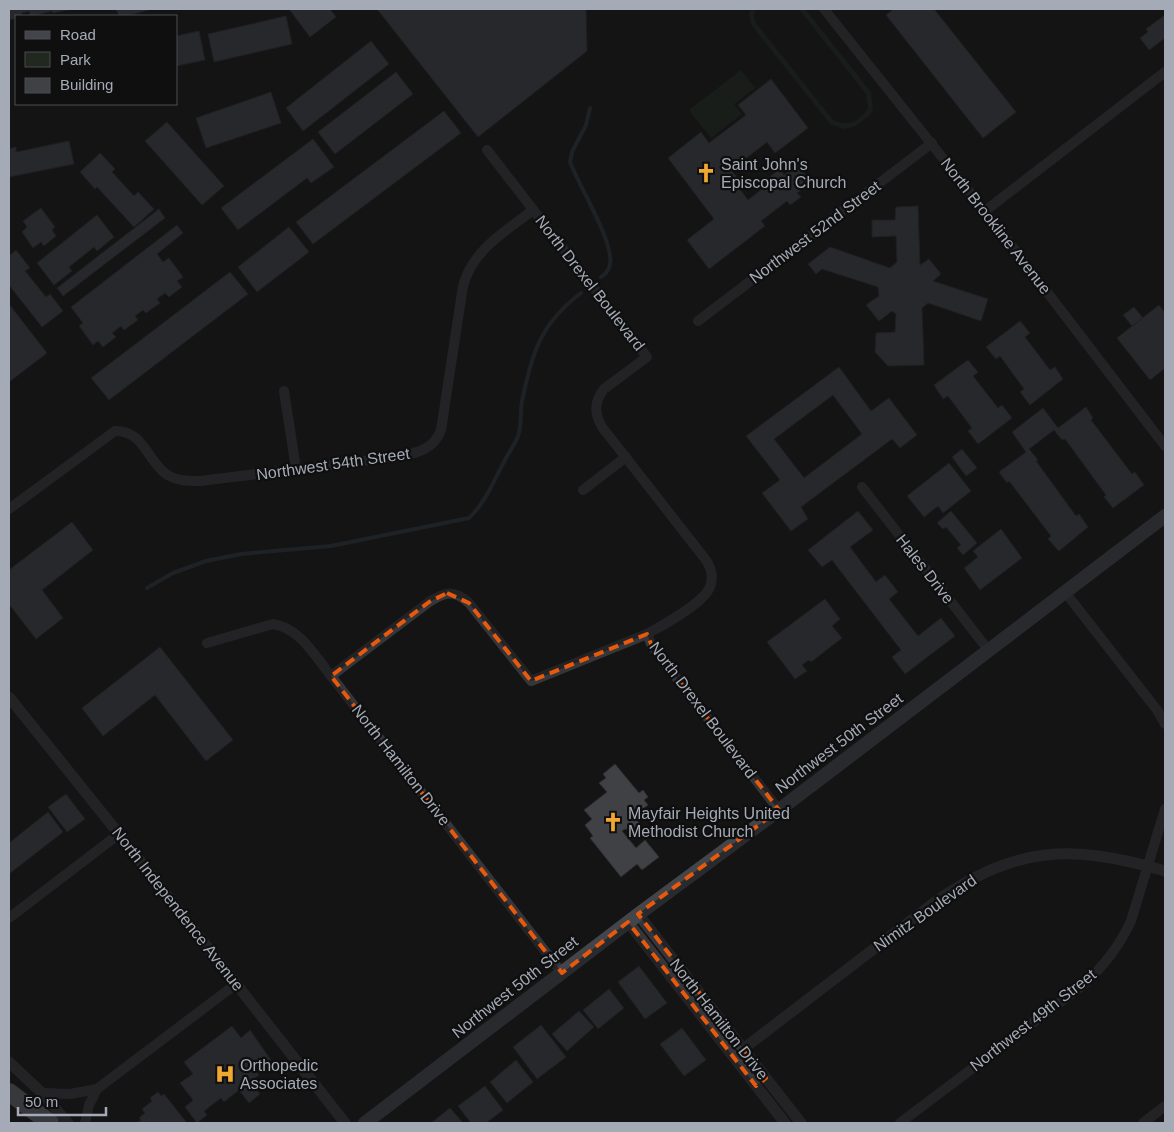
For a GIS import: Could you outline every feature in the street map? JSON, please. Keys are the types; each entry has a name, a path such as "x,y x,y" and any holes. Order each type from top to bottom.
{"highway":[{"path":"9,1092 50,1123"}],"main road":[{"name":"Northwest 50th Street","path":"365,1123 1165,516"}],"street":[{"name":"North Brookline Avenue","path":"824,9 932,143 1165,446"},
{"path":"985,211 1165,72"},
{"name":"Northwest 52nd Street","path":"698,321 932,143"},
{"name":"North Drexel Boulevard","path":"487,150 647,357 604,389 599,396 595,412 598,420 626,458 706,560 711,568 712,578 710,587 704,596 678,616 646,634 652,646 779,810"},
{"name":"Northwest 54th Street","path":"9,509 115,431 132,434 167,474 187,481 200,481 405,455 424,450 438,438 442,424 462,286 470,265 487,245 533,210"},
{"path":"284,391 296,469"},
{"path":"583,490 626,458"},
{"name":"Hales Drive","path":"862,488 989,651"},
{"path":"1065,592 1161,713 1165,724"},
{"path":"331,676 429,602 447,593 455,594 469,603 531,681 646,634"},
{"name":"North Hamilton Drive","path":"207,643 272,624 284,625 305,642 562,973"},
{"name":"North Independence Avenue","path":"9,697 119,834 345,1123"},
{"name":"Northwest 49th Street","path":"900,1123 1075,990 1108,960 1123,937 1135,909 1165,809"},
{"path":"9,918 119,834"},
{"name":"Nimitz Boulevard","path":"742,1049 935,902 966,881 982,873 1013,862 1058,854 1104,856 1165,871"},
{"name":"North Hamilton Drive","path":"633,918 801,1123"},
{"name":"North Hamilton Drive","path":"633,918 785,1123"},
{"path":"85,1123 89,1105 97,1089 236,984"},
{"path":"9,1062 42,1093 68,1123"},
{"path":"756,1086 766,1078"},
{"path":"42,1093 70,1094 97,1089"},
{"path":"1143,1123 1165,1106"}],"highlighted area":[{"path":"447,593 469,603 531,681 647,634 652,646 779,810 638,914 766,1078 756,1086 628,922 562,973 331,676 429,602"}],"green space":[{"path":"750,9 755,9 756,23 833,120 844,123 853,122 861,117 868,108 866,94 799,9 805,9 871,92 873,109 870,115 856,126 843,129 830,124 752,26 749,16"},
{"path":"741,70 755,88 734,104 742,114 711,138 689,110"}],"building":[{"path":"9,9 72,9 36,15 30,15 29,11 22,13 22,15 15,15 15,18 9,20"},
{"path":"116,9 152,9 131,15 119,15"},
{"path":"289,9 330,9 336,17 310,37"},
{"path":"377,9 586,9 587,51 478,137"},
{"path":"894,9 934,9 1016,112 983,138 886,15"},
{"path":"1165,15 1165,38 1149,50 1140,38 1148,32 1146,29"},
{"path":"286,16 292,44 214,62 208,34"},
{"path":"199,31 205,60 178,66 178,36"},
{"path":"371,41 389,64 303,131 286,108"},
{"path":"396,72 413,94 335,154 318,132"},
{"name":"Saint John's Episcopal Church","path":"771,79 808,128 775,153 767,142 731,170 739,180 735,183 748,200 771,182 768,178 780,169 784,175 798,165 811,182 797,193 801,197 790,205 787,201 761,221 765,226 709,269 687,240 714,219 668,158 701,132 709,143 746,115 738,105"},
{"path":"271,92 281,123 206,148 196,118"},
{"path":"444,111 461,133 313,244 296,222"},
{"path":"167,122 224,186 202,205 145,141"},
{"path":"313,139 334,167 311,183 307,178 238,230 221,208"},
{"path":"69,141 74,164 9,177 9,149 16,147 16,152"},
{"path":"100,153 115,169 112,172 134,196 138,192 154,209 134,227 97,187 95,189 80,172"},
{"path":"918,206 920,265 929,259 941,274 933,281 988,299 981,321 928,303 922,308 924,365 888,366 875,352 876,333 895,332 896,314 892,311 879,321 866,305 879,296 878,287 822,269 816,274 808,264 830,247 890,268 897,262 896,236 872,237 872,220 895,220 896,207"},
{"path":"41,208 55,227 52,230 56,236 44,246 41,242 33,248 22,232 27,227 23,221"},
{"path":"159,209 165,218 63,296 57,288"},
{"path":"97,215 114,237 97,251 94,247 69,267 72,271 54,285 37,263"},
{"path":"177,225 183,233 157,254 163,262 169,258 183,277 177,281 182,287 169,297 165,293 157,299 160,303 146,313 143,310 135,316 138,320 124,330 121,326 112,333 116,337 103,347 98,341 93,345 79,326 83,323 71,307"},
{"path":"289,227 309,252 257,292 238,267"},
{"path":"16,250 30,268 25,271 46,297 50,294 63,311 42,327 9,285 9,256"},
{"path":"230,272 248,294 109,400 91,378"},
{"path":"9,304 47,353 9,382"},
{"path":"1159,305 1165,313 1165,368 1150,380 1117,338"},
{"path":"1134,307 1143,318 1132,326 1123,315"},
{"path":"1020,321 1030,333 1025,337 1050,370 1055,367 1063,379 1030,405 1020,392 1024,389 1000,356 996,359 986,347"},
{"path":"968,360 978,372 973,376 998,408 1002,405 1012,418 978,444 968,431 972,428 948,396 943,399 934,385"},
{"path":"839,367 871,411 889,398 917,435 900,448 892,439 801,507 808,519 791,531 762,493 780,480 746,436","holes":["833,395 862,434 804,478 774,439"]},
{"path":"1086,407 1093,418 1091,420 1132,474 1135,472 1144,485 1113,508 1104,497 1106,495 1065,439 1062,440 1054,430 1029,449 1076,516 1079,514 1088,527 1059,551 1048,539 1051,536 1009,481 1007,483 999,472 1026,452 1012,432 1043,408 1058,428"},
{"path":"962,449 977,468 966,476 952,457"},
{"path":"949,463 971,491 943,513 938,506 924,517 907,496"},
{"path":"858,511 873,530 850,547 876,582 885,575 898,592 889,599 918,636 941,618 955,636 905,674 892,657 901,650 832,560 822,567 808,550"},
{"path":"951,511 977,543 963,555 957,548 961,545 946,527 943,529 937,523"},
{"path":"72,522 93,550 42,590 63,618 36,639 9,604 9,570"},
{"path":"1001,529 1022,558 980,590 964,568 978,557 973,551"},
{"path":"825,599 840,619 832,626 842,638 811,662 809,660 802,665 807,671 795,679 767,642"},
{"path":"160,647 233,740 206,761 155,695 103,736 82,708"},
{"name":"Mayfair Heights United Methodist Church","path":"615,764 639,793 643,790 648,797 644,800 648,805 634,816 642,827 638,830 625,829 622,831 636,848 645,840 659,857 642,870 637,864 621,877 590,838 593,836 585,825 592,819 584,810 607,792 599,783 606,778 603,774"},
{"path":"66,794 85,819 67,832 48,807"},
{"path":"48,812 63,832 9,874 9,843"},
{"path":"639,966 667,1003 645,1019 618,982"},
{"path":"609,989 624,1008 598,1029 583,1010"},
{"path":"579,1011 594,1027 567,1051 552,1034"},
{"path":"541,1025 566,1057 537,1079 513,1047"},
{"name":"Orthopedic Associates","path":"232,1026 241,1038 250,1030 271,1060 256,1071 259,1075 250,1082 260,1094 249,1103 239,1090 224,1102 221,1098 204,1111 207,1115 197,1123 185,1107 193,1100 180,1083 193,1074 184,1062"},
{"path":"682,1028 706,1060 684,1076 660,1044"},
{"path":"516,1060 533,1082 507,1103 490,1082"},
{"path":"485,1086 503,1110 486,1123 471,1123 458,1106"},
{"path":"158,1092 161,1096 164,1094 187,1123 137,1123 141,1120 139,1118 145,1113 142,1109 152,1101 150,1098"},
{"path":"450,1108 463,1123 431,1123"}],"waterway":[{"path":"590,108 586,125 572,152 570,162 607,242 610,264 607,272 601,277"},
{"path":"147,588 173,573 206,561 241,554 331,546 469,518 485,498 518,436 522,401 534,354 540,341 556,316 581,293"}],"place":[{"name":"Saint John's Episcopal Church","path":"706,173"},
{"name":"Mayfair Heights United Methodist Church","path":"613,822"},
{"name":"Orthopedic Associates","path":"225,1074"}]}
